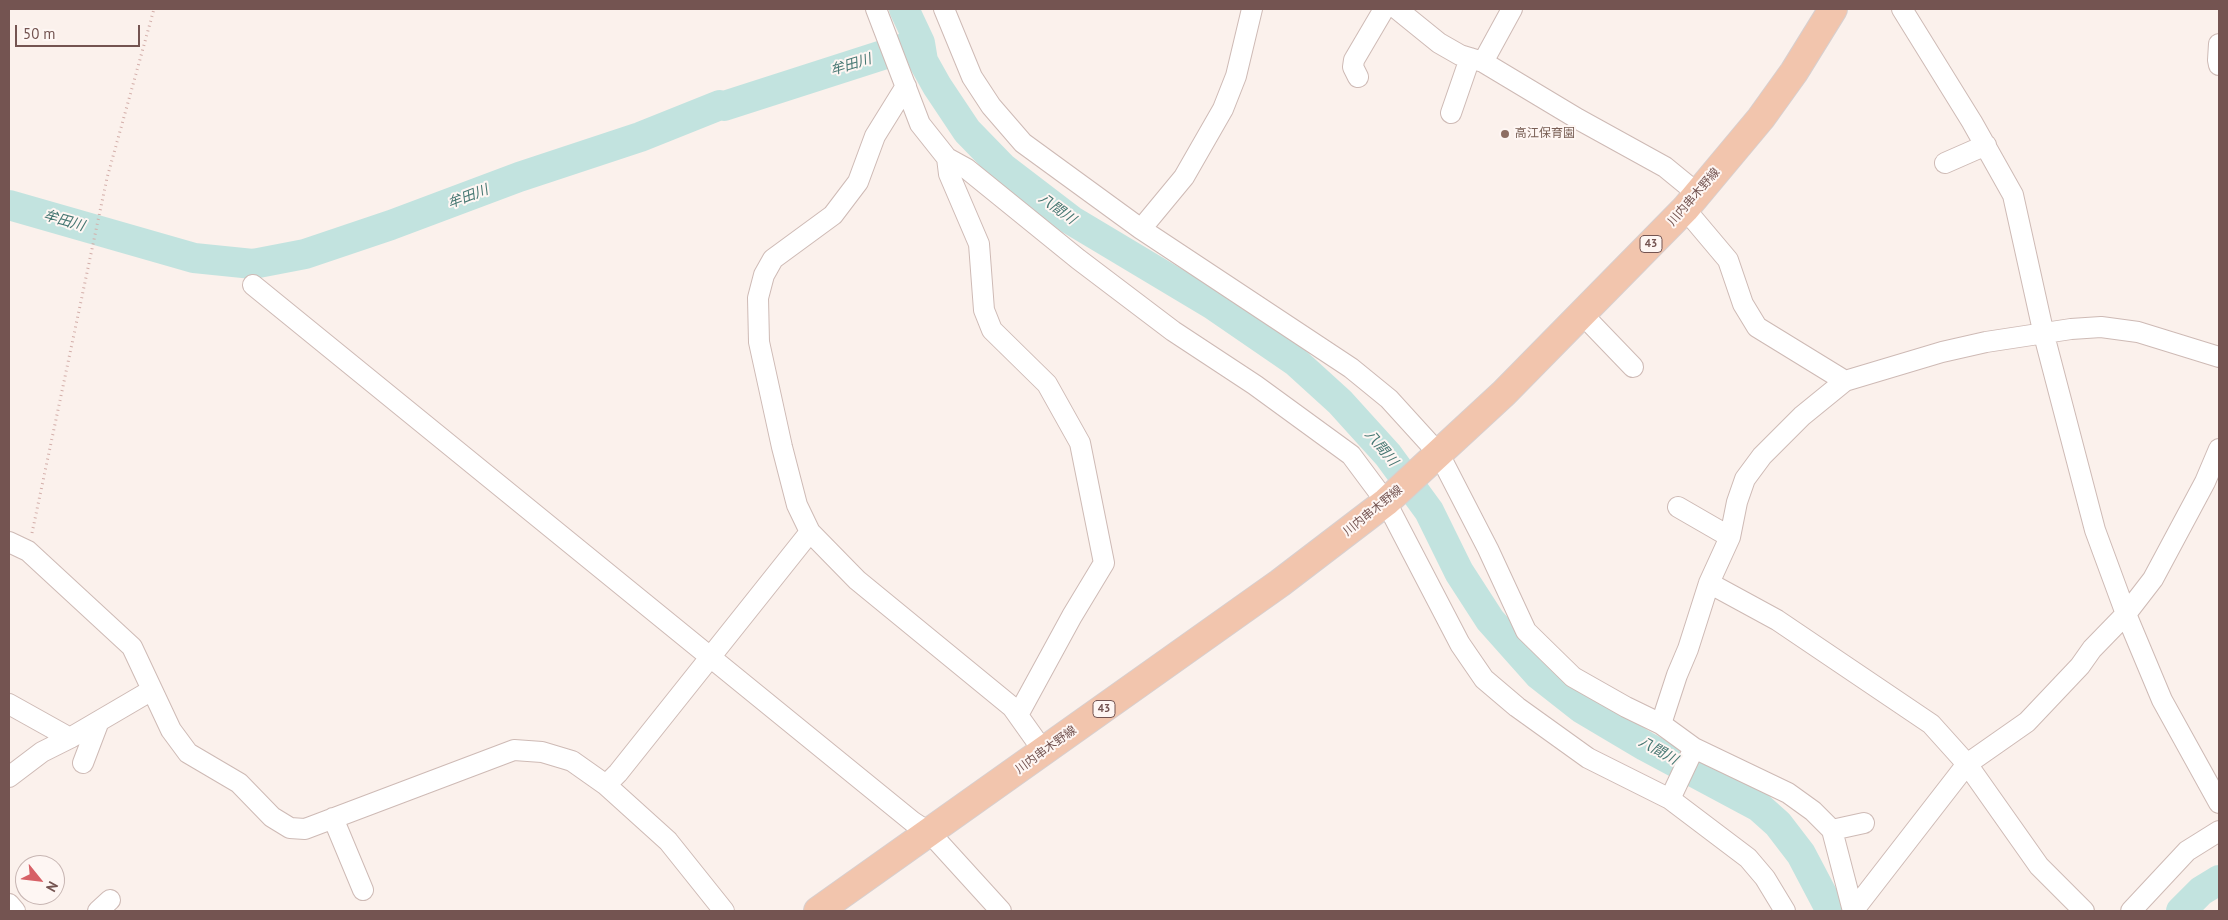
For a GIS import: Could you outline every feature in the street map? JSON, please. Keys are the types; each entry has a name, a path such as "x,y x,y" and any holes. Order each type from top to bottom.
{"main road":[{"name":"川内串木野線","path":"818,911 1280,583 1386,502 1504,393 1691,202 1762,118 1794,72 1833,9"}],"street":[{"path":"876,9 920,124 947,158 967,169 1078,259 1173,331 1255,385 1351,455 1386,502 1460,644 1484,679 1517,707 1588,758 1670,799 1748,858 1765,878 1785,911"},
{"path":"944,9 972,77 991,106 1023,143 1142,229 1351,368 1389,399 1439,454 1488,549 1526,632 1573,677 1661,724 1694,748 1788,793 1813,811 1832,830 1853,911"},
{"path":"1142,229 1184,177 1223,109 1236,76 1252,9"},
{"path":"1358,77 1353,67 1354,60 1384,9"},
{"path":"1397,9 1439,44 1477,60 1665,167 1691,202 1728,260 1744,304 1756,327 1845,381"},
{"path":"1451,113 1477,60 1512,9"},
{"path":"1902,9 1986,145 2013,195 2044,335 2095,530 2126,614 2162,700 2219,803"},
{"path":"2219,44 2219,65"},
{"path":"906,86 875,136 858,182 833,215 773,259 764,275 758,298 759,342 797,505 810,532 857,580 1012,708 1044,752"},
{"path":"1945,164 1986,145"},
{"path":"947,158 949,174 978,244 984,310 992,330 1047,384 1080,443 1104,563 1072,616 1018,715"},
{"path":"252,286 913,822 930,833 1001,911"},
{"path":"1582,314 1633,367"},
{"path":"1661,724 1676,675 1688,649 1709,583 1730,537 1737,502 1745,479 1762,456 1802,416 1845,381 1942,352 1986,342 2101,327 2138,332 2219,358"},
{"path":"1853,911 1967,764 2027,722 2126,614 2153,579 2205,482 2219,449"},
{"path":"1678,507 1730,537"},
{"path":"606,785 618,773 810,532"},
{"path":"9,542 28,551 132,648 170,730 188,753 239,783 272,817 290,828 305,830 514,750 542,752 572,761 606,785 668,841 724,911"},
{"path":"1709,583 1776,620 1932,724 1967,764 2039,866 2084,911"},
{"path":"9,777 42,752 70,738 152,690"},
{"path":"9,704 70,738"},
{"path":"83,762 100,721"},
{"path":"1670,799 1694,748"},
{"path":"334,818 363,890"},
{"path":"1832,830 1864,823"},
{"path":"2131,911 2187,851 2219,831"},
{"path":"9,904 15,911"}],"path":[{"path":"28,551 107,178 154,9"}],"waterway":[{"name":"八間川","path":"904,9 920,43 923,61 937,86 967,131 1003,168 1071,220 1213,305 1296,362 1340,402 1388,455 1429,511 1459,572 1490,620 1539,675 1581,708 1645,746 1759,807 1778,824 1801,854 1831,911"},
{"name":"牟田川","path":"9,205 194,258 253,264 305,254 391,225 519,177 640,137 720,105 724,106 920,43"},
{"name":"八間川","path":"2181,911 2201,891 2219,880"}],"place":[{"name":"高江保育園","path":"1505,134"}]}
